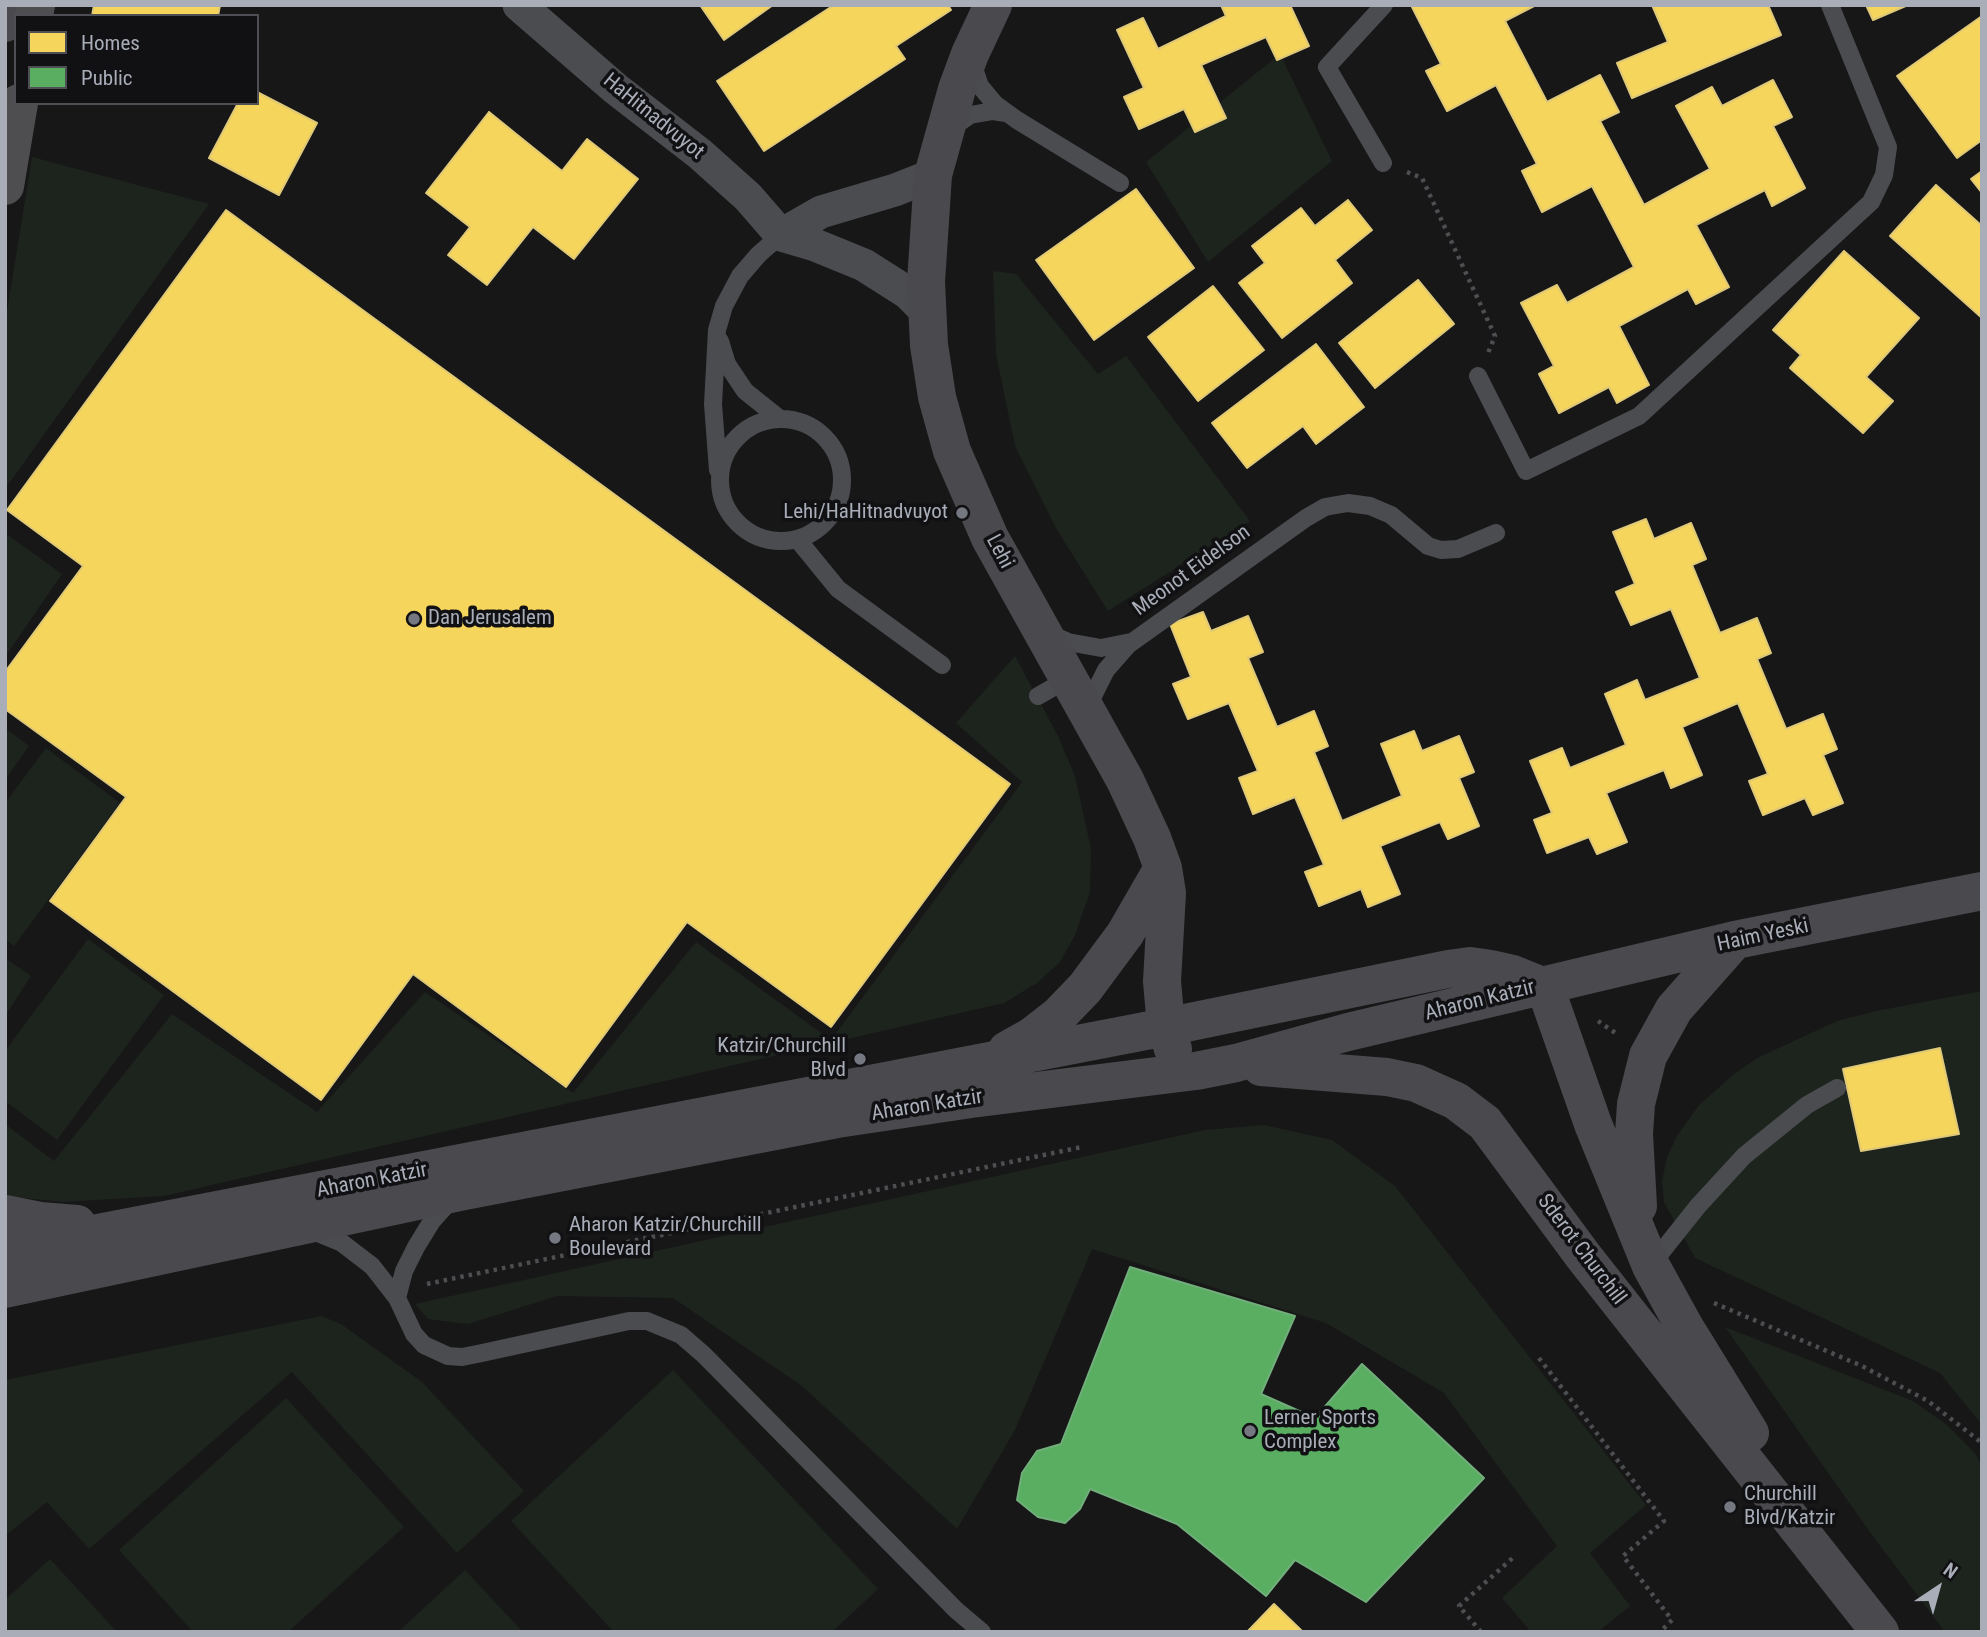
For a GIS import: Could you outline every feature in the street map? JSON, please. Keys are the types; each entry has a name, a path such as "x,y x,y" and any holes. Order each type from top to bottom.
{"highway":[{"path":"5,186 19,105"}],"street":[{"path":"5,23 7,5"},
{"name":"HaHitnadvuyot","path":"519,5 616,89 700,154 748,197 781,235"},
{"name":"Lehi","path":"993,5 970,54 933,174 926,253 926,311 937,397 952,452 990,538 1040,629 1064,696 1138,806 1163,868 1167,893 1162,981 1166,1027 1174,1051 1196,1071"},
{"path":"781,235 821,212 895,190 933,174"},
{"path":"781,235 844,256 871,269 908,293 926,311"},
{"path":"962,1066 1010,1049 1032,1036 1070,1005 1111,956 1163,868"},
{"name":"Haim Yeski","path":"1545,987 1735,940 1982,891"},
{"path":"1651,1266 1640,1220 1634,1159 1636,1104 1648,1056 1674,1009 1735,940"},
{"name":"Aharon Katzir","path":"5,1251 1166,1027 1448,969 1470,966 1491,969 1513,974 1545,987"},
{"name":"Aharon Katzir","path":"5,1289 293,1226 837,1119 1196,1071 1545,987"},
{"name":"Sderot Churchill","path":"1545,987 1593,1124 1651,1266 1684,1326 1799,1513 1873,1621"},
{"name":"Sderot Churchill","path":"1196,1071 1271,1066 1387,1077 1436,1090 1476,1115 1500,1141 1584,1257 1873,1621"},
{"path":"5,1214 65,1224 138,1224"}],"lane":[{"path":"1383,163 1327,67 1384,5"},
{"path":"1478,376 1527,471 1639,416 1871,202 1884,175 1888,147 1830,5"},
{"path":"970,54 980,86 995,104 1120,183"},
{"path":"942,138 952,127 970,115 993,111 1006,113"},
{"path":"719,477 723,459 732,442 746,429 762,421 780,419 800,422 817,430 831,445 840,462 843,481 839,501 830,518 816,531 798,540 779,542 760,538 743,529 729,515 721,497 719,477 713,404 717,330 724,306 740,276 759,254 781,235"},
{"path":"717,330 727,364 745,391 780,419"},
{"name":"Meonot Eidelson","path":"1064,696 1105,670 1118,654 1134,641 1325,507 1348,503 1370,506 1391,515 1428,545 1441,550 1458,549 1496,533"},
{"path":"798,540 838,590 942,665"},
{"name":"Meonot Eidelson","path":"1040,629 1079,645 1101,648 1134,641"},
{"path":"1651,1266 1698,1206 1744,1156 1807,1105 1837,1088"},
{"path":"397,1298 404,1271 416,1247 440,1211 460,1192"},
{"path":"293,1226 331,1237 350,1248 382,1276 397,1298 414,1334 435,1352 448,1356 462,1357 629,1321 647,1321 681,1335 704,1355 956,1610 982,1632"}],"path":[{"path":"1383,163 1422,178 1495,337 1478,376"},
{"path":"1592,1016 1648,1056"},
{"path":"416,1286 1082,1147"},
{"path":"1703,1298 1862,1366 1928,1401 1982,1443"},
{"path":"1539,1358 1664,1521 1623,1556 1672,1620 1660,1632"},
{"path":"1480,1632 1459,1605 1516,1555"}],"shaded area":[{"path":"1280,54 1332,161 1208,262 1146,162"},
{"path":"32,157 209,204 5,489 5,324"},
{"path":"993,271 1016,274 1098,374 1126,356 1250,521 1108,611 1057,530 1015,446 996,354"},
{"path":"5,533 62,574 5,657"},
{"path":"1015,656 1058,736 1075,776 1091,849 1090,892 1075,935 1060,962 1037,983 1004,1003 164,1196 63,1202 5,1196 5,1124 54,1161 172,1014 317,1112 425,992 573,1093 696,942 831,1040 1022,782 956,723"},
{"path":"5,728 29,746 5,780"},
{"path":"46,748 120,803 14,946 5,939 5,803"},
{"path":"88,939 164,995 57,1140 5,1101 5,1051"},
{"path":"5,958 31,976 5,1016"},
{"path":"1982,991 1982,1425 1940,1373 1695,1258 1664,1202 1662,1181 1667,1157 1677,1136 1699,1105 1734,1074 1759,1057 1837,1021"},
{"path":"1264,1125 1332,1140 1395,1186 1646,1505 1590,1553 1630,1606 1598,1632 1531,1632 1502,1598 1557,1546 1444,1393 1326,1323 1092,1249 1015,1430 957,1529 802,1386 673,1298 557,1296 468,1324 428,1319 415,1304 1205,1130"},
{"path":"321,1316 341,1324 422,1382 524,1491 457,1553 292,1372 89,1549 47,1502 5,1536 5,1380"},
{"path":"1725,1327 1913,1401 1947,1425 1975,1453 1982,1467 1982,1632 1945,1632 1872,1535"},
{"path":"673,1370 878,1589 832,1632 614,1632 511,1521"},
{"path":"286,1398 404,1527 288,1632 193,1632 119,1550"},
{"path":"50,1559 117,1632 5,1632 5,1600"},
{"path":"465,1570 523,1632 398,1632"}],"building: Homes":[{"path":"94,5 220,5 218,14 92,14"},
{"path":"700,5 773,5 724,40"},
{"path":"834,5 948,5 951,10 896,46 905,59 764,151 717,81"},
{"path":"1221,5 1290,5 1309,46 1277,60 1266,37 1201,65 1226,118 1195,132 1184,109 1139,129 1124,97 1144,88 1117,30 1143,18 1158,49 1226,16"},
{"path":"1411,5 1536,5 1505,21 1547,102 1600,75 1619,112 1600,121 1644,205 1710,169 1676,106 1712,87 1722,106 1773,80 1792,117 1773,126 1805,188 1772,206 1765,190 1696,225 1729,287 1696,304 1688,289 1619,326 1649,385 1617,403 1609,387 1559,413 1539,374 1554,366 1521,303 1557,285 1567,303 1634,267 1592,186 1542,212 1522,171 1537,164 1496,85 1447,111 1426,71 1441,64"},
{"path":"1652,5 1768,5 1781,35 1632,98 1617,63 1668,42"},
{"path":"1866,5 1908,5 1873,20"},
{"path":"1982,16 1982,140 1957,158 1897,76"},
{"path":"259,93 317,123 279,195 209,158 237,105 259,105"},
{"path":"489,112 562,171 587,139 638,179 574,259 533,227 487,285 448,255 470,227 426,193"},
{"path":"1982,171 1982,193 1971,179"},
{"path":"1936,185 1982,226 1982,318 1890,236"},
{"path":"1136,189 1194,268 1094,340 1036,260"},
{"path":"1348,200 1372,230 1335,260 1352,283 1282,338 1239,283 1265,263 1252,246 1301,208 1315,226"},
{"name":"Dan Jerusalem","path":"226,210 1010,784 831,1027 687,922 566,1087 413,974 321,1100 50,901 126,797 5,709 5,672 83,566 7,510"},
{"path":"1844,251 1919,318 1866,377 1893,401 1863,433 1790,368 1801,355 1773,330"},
{"path":"1418,280 1454,324 1375,388 1339,343"},
{"path":"1213,286 1264,350 1198,401 1148,337"},
{"path":"1316,344 1364,407 1316,444 1303,426 1247,468 1212,423"},
{"path":"1646,519 1654,539 1691,523 1706,559 1692,565 1720,633 1757,618 1771,653 1757,659 1786,729 1823,714 1837,749 1823,755 1843,803 1813,815 1805,798 1763,815 1749,781 1768,774 1738,703 1682,727 1702,775 1671,788 1664,770 1606,793 1627,842 1597,854 1589,837 1547,853 1534,820 1552,813 1530,761 1562,748 1570,768 1626,745 1605,694 1637,680 1645,700 1700,678 1671,609 1631,625 1616,592 1635,584 1613,532"},
{"path":"1203,612 1211,631 1248,616 1263,652 1248,658 1277,727 1314,711 1328,746 1314,752 1342,821 1402,796 1381,744 1414,731 1422,751 1459,736 1474,772 1459,778 1479,826 1448,839 1440,822 1380,846 1400,894 1368,907 1361,889 1319,906 1305,872 1324,865 1295,797 1253,814 1239,778 1258,771 1229,703 1188,719 1173,684 1191,677 1170,624"},
{"path":"1940,1048 1959,1134 1861,1151 1843,1069"},
{"path":"1274,1604 1303,1632 1247,1632"}],"building: Public":[{"name":"Lerner Sports Complex","path":"1130,1267 1295,1316 1261,1394 1315,1418 1362,1364 1484,1478 1366,1602 1295,1560 1266,1596 1177,1524 1090,1489 1080,1509 1065,1523 1038,1517 1017,1500 1022,1473 1037,1451 1061,1444"}],"place":[{"name":"Lehi/HaHitnadvuyot","path":"962,513"},
{"name":"Dan Jerusalem","path":"414,619"},
{"name":"Katzir/Churchill Blvd","path":"860,1059"},
{"name":"Aharon Katzir/Churchill Boulevard","path":"555,1238"},
{"name":"Lerner Sports Complex","path":"1250,1431"},
{"name":"Churchill Blvd/Katzir","path":"1730,1507"}]}
